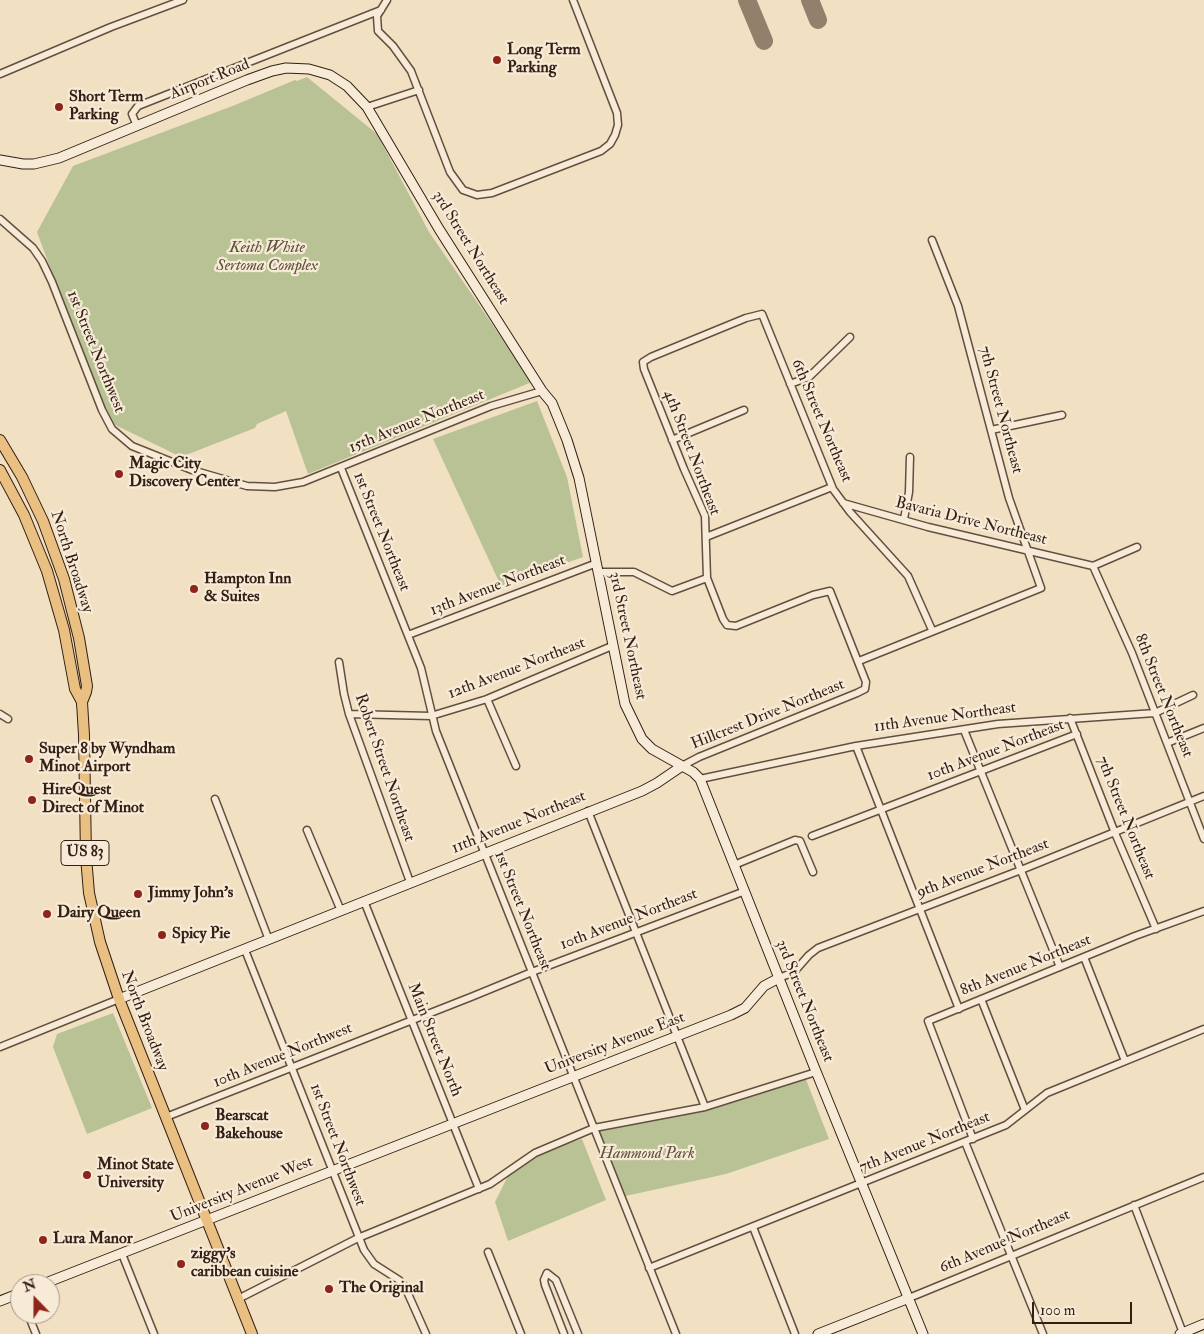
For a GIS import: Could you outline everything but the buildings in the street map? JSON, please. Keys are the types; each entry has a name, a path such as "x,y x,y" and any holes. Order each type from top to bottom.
{"main road":[{"name":"North Broadway","path":"0,440 35,505 64,579 78,632 86,692 82,702 84,838 89,888 97,933 119,1000 252,1334"},
{"name":"North Broadway","path":"0,470 24,515 49,577 67,642 75,689 82,702"}],"street":[{"path":"0,74 184,0"},
{"path":"387,0 377,16 378,31 393,46 411,71 450,172 463,190 477,195 492,193 601,151 610,144 615,136 618,125 617,112 573,0"},
{"path":"137,126 132,114 138,106 381,10"},
{"name":"Airport Road","path":"0,160 23,164 48,162 247,80 286,68 309,69 330,75 347,86 368,107"},
{"path":"368,107 419,90"},
{"name":"3rd Street Northeast","path":"368,107 443,235 552,403 568,442 578,478 625,704 637,731 652,749 693,772 700,780 778,978 923,1334"},
{"name":"1st Street Northwest","path":"0,219 33,248 42,261 102,410 112,429 120,437 132,446 169,462 247,486 275,487 303,482"},
{"name":"7th Street Northeast","path":"932,240 958,306 1009,498 1041,588"},
{"name":"6th Street Northeast","path":"644,369 643,362 651,356 746,318 762,314 832,487 843,503 908,576 932,630"},
{"path":"790,384 809,377 850,337"},
{"name":"4th Street Northeast","path":"644,369 705,516 707,578 727,625 736,626 813,595 830,592 859,661"},
{"name":"15th Avenue Northeast","path":"303,482 491,406 542,390"},
{"path":"672,440 744,410"},
{"path":"991,430 1062,415"},
{"path":"904,519 909,492 910,457"},
{"name":"1st Street Northeast","path":"341,468 421,668 436,731 676,1334"},
{"path":"706,536 832,487"},
{"name":"Bavaria Drive Northeast","path":"843,503 1094,566"},
{"path":"1094,566 1137,548"},
{"name":"8th Street Northeast","path":"1094,566 1132,653 1204,839"},
{"name":"13th Avenue Northeast","path":"408,635 597,568 634,572 672,591 707,578"},
{"name":"Hillcrest Drive Northeast","path":"682,766 698,757 865,689 866,682 859,661 932,630 1041,588"},
{"name":"12th Avenue Northeast","path":"349,714 431,716 487,699 612,646"},
{"name":"Robert Street Northeast","path":"339,662 349,714 410,882"},
{"name":"11th Avenue Northeast","path":"700,780 856,746 998,724 1155,713 1193,695"},
{"path":"487,699 516,766"},
{"path":"0,714 8,719"},
{"name":"7th Street Northeast","path":"1070,718 1114,833 1156,928"},
{"path":"1167,743 1204,728"},
{"path":"964,730 1060,967"},
{"name":"10th Avenue Northeast","path":"812,836 1077,734"},
{"path":"856,746 958,1008"},
{"name":"11th Avenue Northeast","path":"119,1000 410,882 642,791 682,766"},
{"name":"9th Avenue Northeast","path":"778,978 794,972 818,948 1204,796"},
{"path":"215,799 269,940"},
{"path":"588,811 705,1107"},
{"path":"307,830 341,911"},
{"path":"734,865 795,840 800,841 813,872"},
{"name":"10th Avenue Northeast","path":"411,1020 745,891"},
{"name":"Main Street North","path":"364,901 479,1189"},
{"name":"8th Avenue Northeast","path":"973,1139 928,1021 1156,928 1204,911"},
{"name":"1st Street Northwest","path":"245,950 358,1238 370,1260 399,1280 405,1287 426,1334"},
{"path":"1084,957 1125,1061"},
{"name":"University Avenue East","path":"453,1124 740,1011 748,1006 764,986 778,978"},
{"path":"981,999 1025,1110"},
{"path":"0,1047 119,1000"},
{"name":"10th Avenue Northwest","path":"166,1117 411,1020"},
{"name":"7th Avenue Northeast","path":"649,1268 1006,1125 1047,1093 1204,1029"},
{"path":"238,1299 358,1238 479,1189 496,1180 535,1152 594,1128 705,1107 816,1072"},
{"name":"University Avenue West","path":"60,1278 453,1124"},
{"path":"965,1142 1043,1334"},
{"name":"6th Avenue Northeast","path":"818,1334 1204,1177"},
{"path":"1134,1205 1182,1333 1204,1324"},
{"path":"753,1227 795,1334"},
{"path":"488,1252 521,1334"},
{"path":"122,1254 154,1334"},
{"path":"564,1334 545,1285 544,1280 547,1273 556,1280 578,1334"}],"green space":[{"name":"Keith White Sertoma Complex","path":"307,77 377,134 429,232 532,382 308,474 286,411 257,424 255,428 181,457 107,421 37,232 73,166"},
{"path":"537,401 567,477 583,557 501,586 433,439"},
{"path":"113,1013 152,1108 87,1134 53,1047 57,1034"},
{"name":"Hammond Park","path":"805,1077 829,1139 726,1174 621,1197 594,1128 705,1107"},
{"name":"Hammond Park","path":"582,1139 606,1200 508,1241 495,1202 511,1170 545,1151"}],"taxiway":[{"path":"747,0 764,41"},
{"path":"810,0 818,20"}],"place":[{"name":"Long Term Parking","path":"497,60"},
{"name":"Short Term Parking","path":"59,107"},
{"name":"Magic City Discovery Center","path":"119,474"},
{"name":"Hampton Inn & Suites","path":"194,589"},
{"name":"Super 8 by Wyndham Minot Airport","path":"29,759"},
{"name":"HireQuest Direct of Minot","path":"32,800"},
{"name":"Jimmy John's","path":"138,894"},
{"name":"Dairy Queen","path":"47,914"},
{"name":"Spicy Pie","path":"162,935"},
{"name":"Bearscat Bakehouse","path":"205,1126"},
{"name":"Minot State University","path":"87,1175"},
{"name":"Lura Manor","path":"43,1240"},
{"name":"ziggy's caribbean cuisine","path":"181,1264"},
{"name":"The Original","path":"329,1289"}]}
